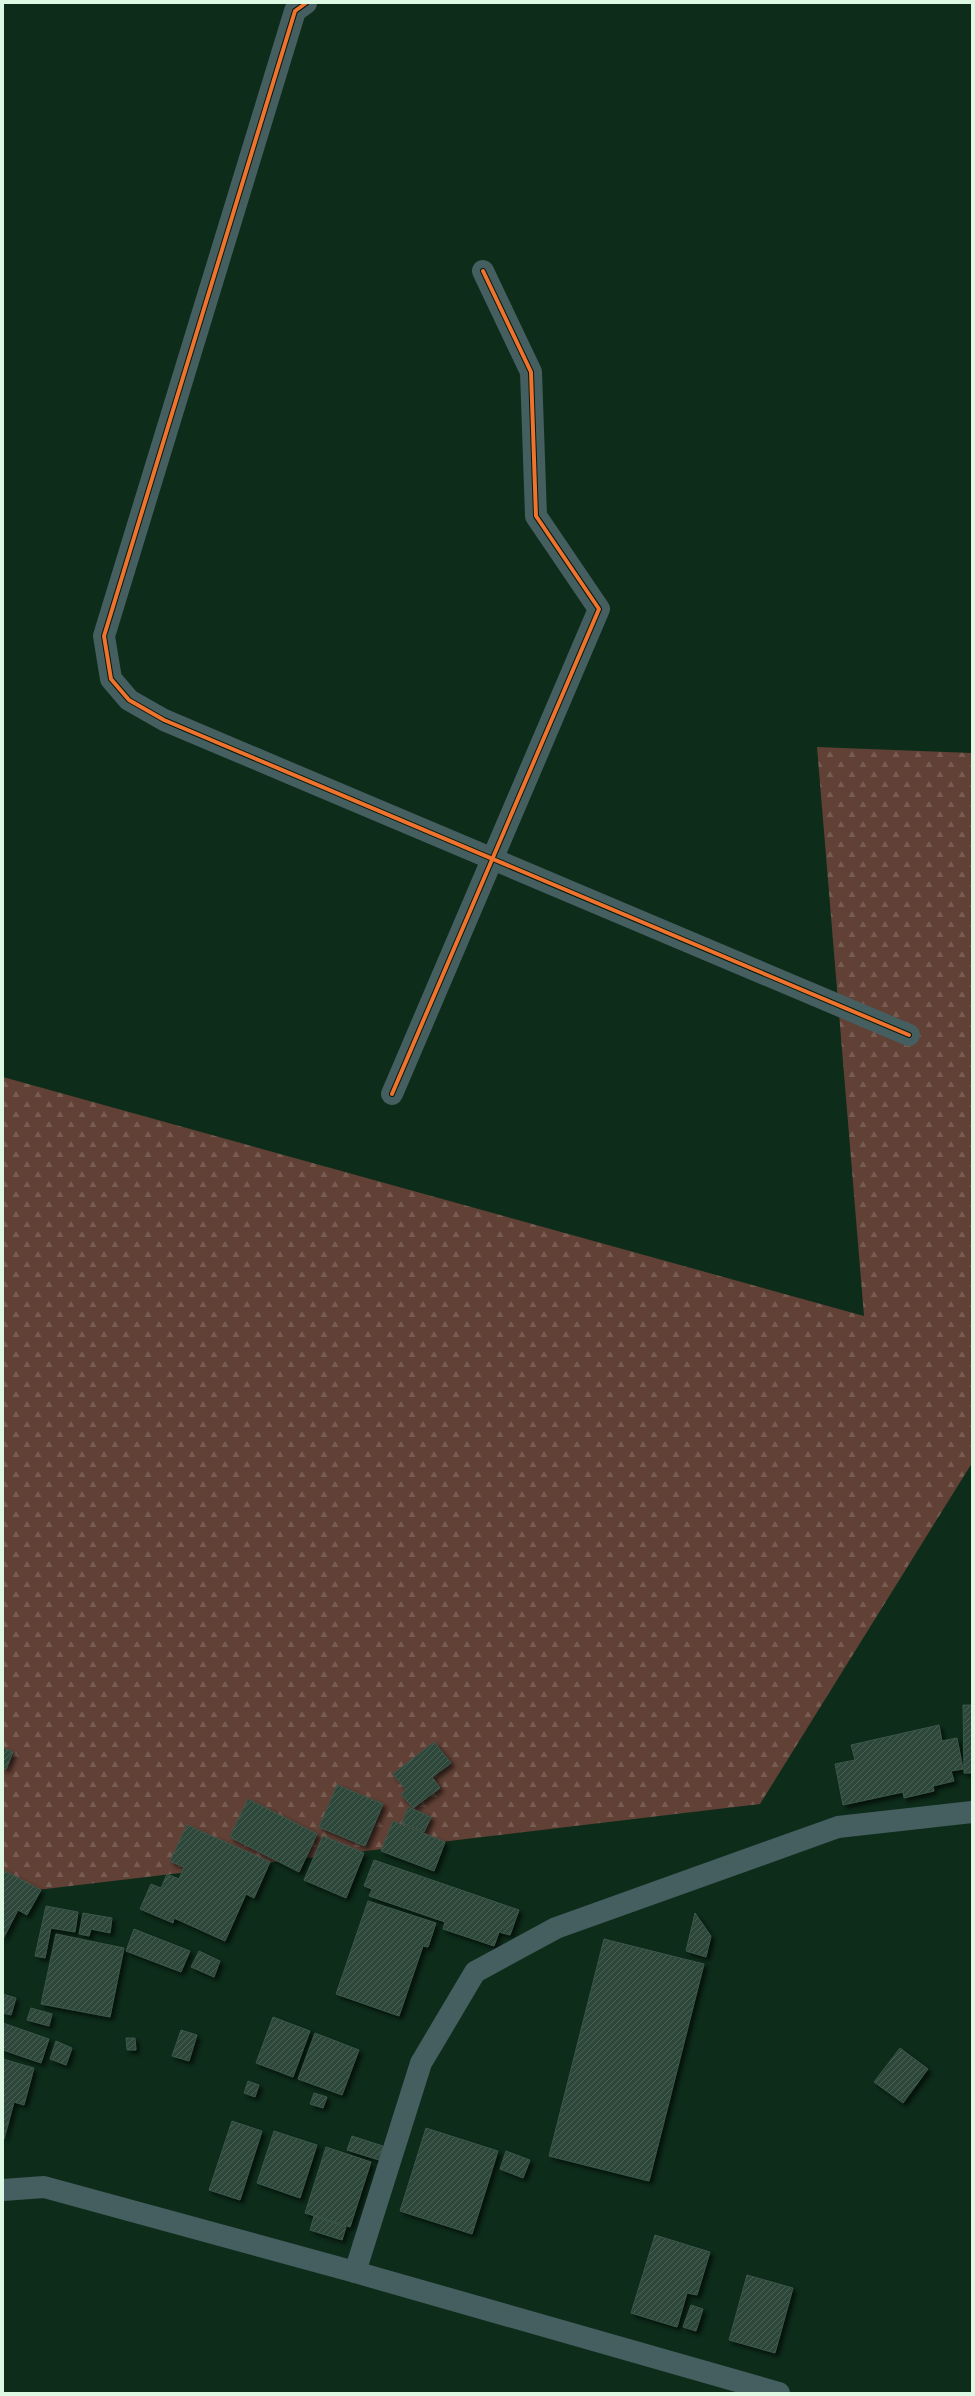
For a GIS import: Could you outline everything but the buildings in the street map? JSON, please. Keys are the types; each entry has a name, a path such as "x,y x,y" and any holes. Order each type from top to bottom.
{"street":[{"path":"306,3 296,11 104,636 111,679 129,700 164,720 909,1035"},
{"path":"392,1094 599,609 536,516 531,372 483,271"},
{"path":"355,2272 422,2063 475,1972 556,1928 838,1827 972,1812"},
{"path":"3,2190 44,2187 355,2272 779,2393"}],"green space":[{"path":"817,747 972,753 972,1463 760,1804 3,1894 3,1077 864,1316"}],"cycle path":[{"path":"306,3 295,11 104,636 111,679 129,700 164,720 909,1035"},
{"path":"392,1094 599,609 536,516 531,372 483,271"}]}
